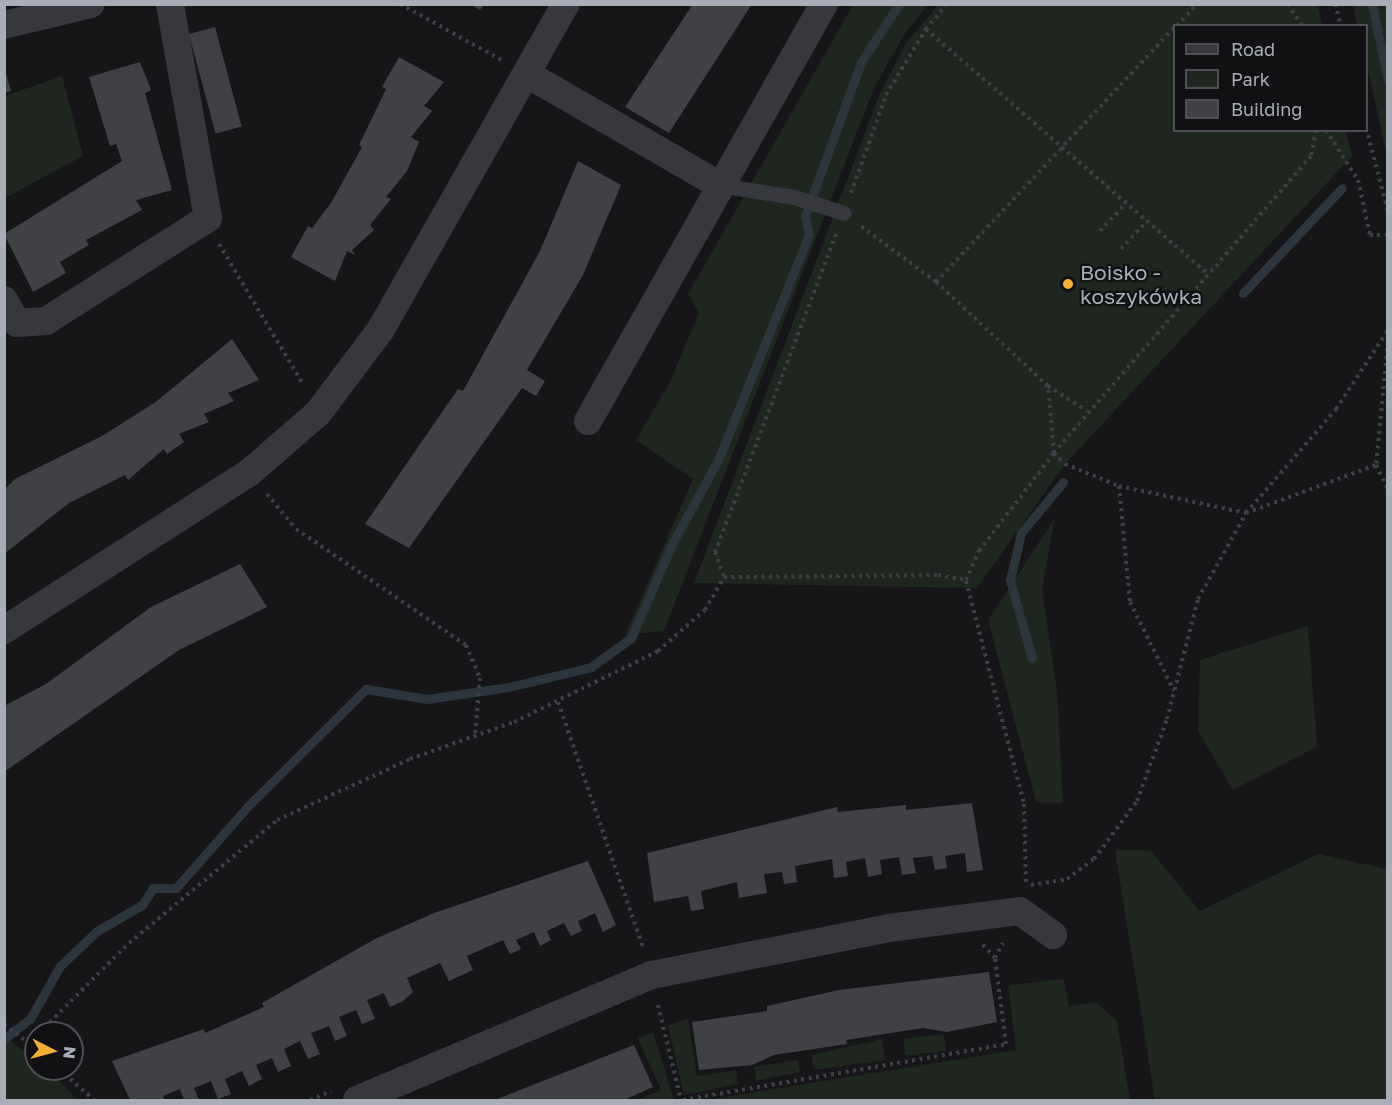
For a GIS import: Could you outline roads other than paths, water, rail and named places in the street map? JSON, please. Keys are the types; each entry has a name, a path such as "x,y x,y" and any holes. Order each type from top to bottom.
{"street":[{"path":"4,25 91,4"},
{"path":"4,300 17,323 46,321 208,218 170,4"},
{"path":"4,630 249,473 318,413 381,329 566,4"},
{"path":"588,421 719,184 824,4"},
{"path":"527,74 719,184"},
{"path":"357,1101 652,975 889,928 1020,911 1053,935"}],"lane":[{"path":"719,184 794,197 844,213"}],"waterway":[{"path":"4,1039 30,1019 60,966 97,931 142,905 153,888 176,888 248,806 366,689 427,699 509,687 591,667 631,638 673,542 718,460 809,235 805,216 861,62 899,4"},
{"path":"1372,4 1388,81"},
{"path":"1243,293 1342,188"},
{"path":"1032,658 1010,580 1021,533 1063,482"}],"place":[{"name":"Boisko - koszykówka","path":"1068,284"}]}
